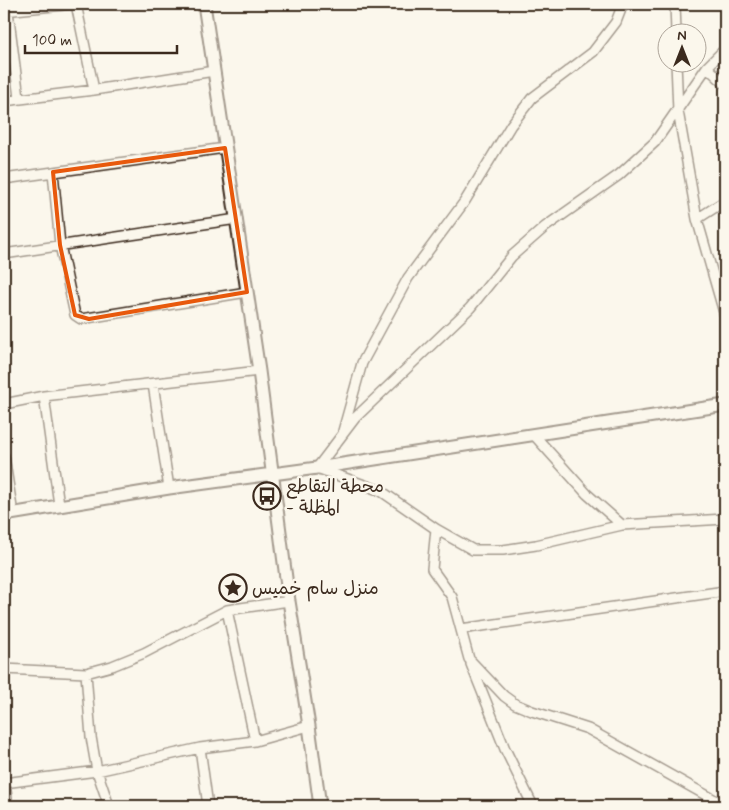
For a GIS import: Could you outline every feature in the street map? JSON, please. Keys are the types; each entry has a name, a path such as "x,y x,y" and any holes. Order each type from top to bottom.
{"street":[{"path":"19,98 6,11 38,6 75,4 94,90"},
{"path":"204,4 259,371 289,601 320,806"},
{"path":"341,436 362,363 408,278 465,201 511,125 532,98 593,52 616,22 623,4"},
{"path":"675,4 676,22"},
{"path":"317,468 355,418 470,308 512,256 545,228 619,175 655,142 707,67 725,49"},
{"path":"707,67 725,84"},
{"path":"4,101 94,90 214,71"},
{"path":"676,72 678,111 697,219 725,316"},
{"path":"4,179 226,148"},
{"path":"53,172 60,245 75,315 81,319 247,292"},
{"path":"697,219 725,200"},
{"path":"4,254 237,219"},
{"path":"4,404 44,396 259,371"},
{"path":"153,384 169,488"},
{"path":"44,396 59,505"},
{"path":"4,456 8,515 169,488 317,468 725,405"},
{"path":"534,435 587,494 622,525"},
{"path":"317,468 381,491 436,529 473,550 503,550 536,545 622,525 725,519"},
{"path":"436,529 432,569 452,597 469,659 505,749 533,806"},
{"path":"461,629 725,591"},
{"path":"4,669 12,671 86,673 112,666 144,653 227,610 289,601"},
{"path":"227,610 255,741"},
{"path":"469,659 504,696 515,704 588,729 725,804"},
{"path":"86,673 97,771 109,806"},
{"path":"8,806 4,783 97,771 200,748 255,741 309,726"},
{"path":"200,748 208,806"}],"highlighted area":[{"path":"225,148 247,292 89,319 75,315 60,245 53,172"}],"place":[{"name":"محطة التقاطع - المظلة","path":"267,496"},
{"name":"منزل سام خميس","path":"233,588"}]}
